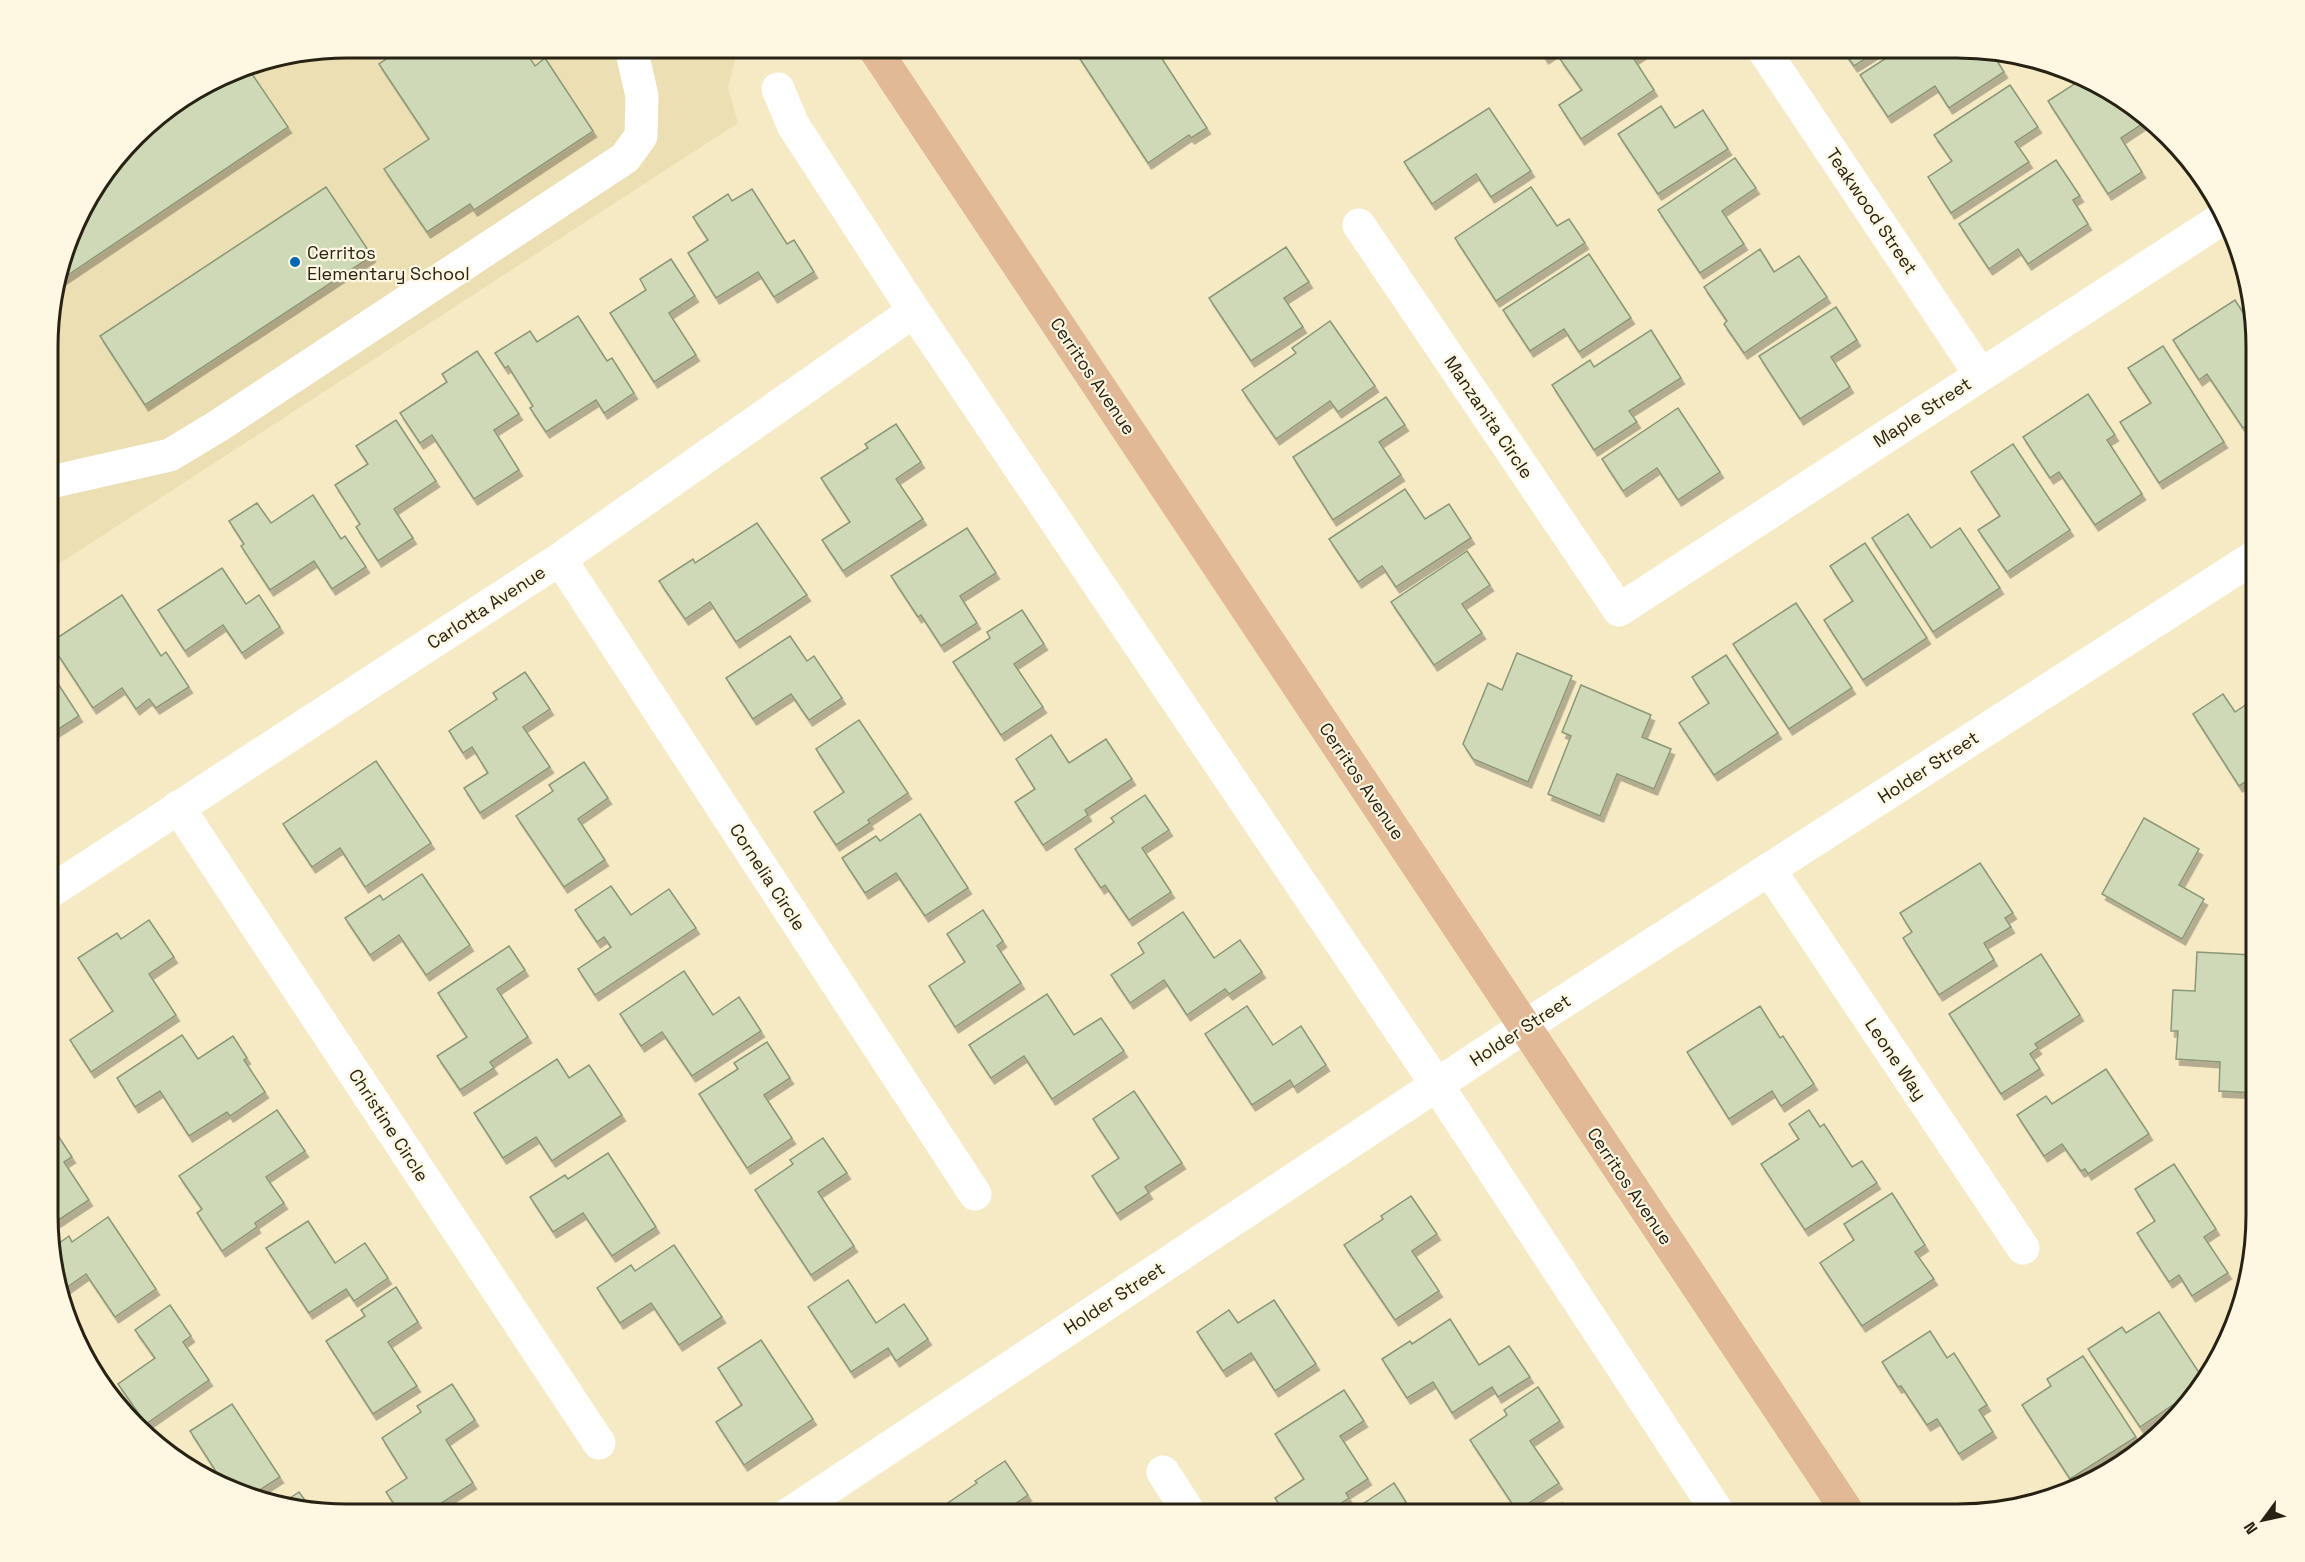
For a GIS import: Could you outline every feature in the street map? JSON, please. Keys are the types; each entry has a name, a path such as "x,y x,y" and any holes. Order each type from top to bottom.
{"main road":[{"name":"Cerritos Avenue","path":"881,58 1842,1504"}],"street":[{"path":"58,480 170,455 625,158 641,136 642,96 633,58"},
{"name":"Teakwood Street","path":"1769,58 1980,374"},
{"path":"778,89 793,124 914,311 1437,1085 1712,1504"},
{"name":"Maple Street","path":"1619,610 2218,221"},
{"name":"Manzanita Circle","path":"1359,225 1619,610"},
{"name":"Carlotta Avenue","path":"58,886 560,559 914,311"},
{"name":"Cornelia Circle","path":"560,559 975,1194"},
{"name":"Holder Street","path":"804,1504 1524,1027 2246,562"},
{"name":"Christine Circle","path":"178,807 599,1443"},
{"name":"Leone Way","path":"1769,869 2023,1248"},
{"path":"1163,1472 1184,1504"}],"shaded area":[{"name":"Cerritos Elementary School","path":"736,58 728,88 738,123 58,564 58,348 61,310 68,273 80,237 107,187 143,143 187,107 237,80 273,68 329,59"}],"building":[{"path":"388,58 530,58 535,66 545,58 593,131 474,210 470,204 427,232 384,169 429,139 379,64"},
{"path":"1080,58 1162,58 1207,128 1191,138 1189,135 1148,163"},
{"path":"1635,58 1654,90 1581,139 1559,105 1582,90 1560,59"},
{"path":"1848,58 1867,58 1854,66"},
{"path":"1886,58 1958,58 1995,61 2004,72 1949,108 1935,86 1888,117 1860,75"},
{"path":"253,75 288,127 67,275 80,237 107,187 143,143 187,107 220,88"},
{"path":"2075,83 2102,97 2133,118 2141,125 2121,138 2142,172 2108,194 2048,101"},
{"path":"2010,85 2038,127 2015,142 2029,162 1951,213 1928,177 1952,161 1934,135"},
{"path":"1661,106 1675,128 1703,110 1728,149 1658,194 1618,134"},
{"path":"1489,108 1531,171 1491,197 1476,174 1432,204 1404,162"},
{"path":"1735,158 1756,188 1722,211 1744,244 1700,273 1658,210"},
{"path":"2056,160 2080,196 2073,200 2088,224 2028,264 2018,249 1989,269 1959,224"},
{"path":"326,187 372,256 145,405 100,336"},
{"path":"1531,187 1557,226 1569,219 1585,243 1496,301 1455,238"},
{"path":"752,189 787,244 794,240 814,272 774,297 758,272 716,298 688,253 708,240 693,217 728,194 732,201"},
{"path":"1286,247 1309,282 1284,298 1303,327 1251,361 1209,298"},
{"path":"1760,249 1774,272 1799,256 1827,297 1744,353 1724,324 1727,321 1704,287"},
{"path":"1589,254 1631,318 1579,352 1564,329 1530,351 1503,310"},
{"path":"671,259 695,296 669,313 696,355 654,382 610,313 646,290 640,279"},
{"path":"2235,300 2245,315 2246,329 2246,426 2243,428 2207,374 2199,380 2173,340"},
{"path":"1836,307 1857,340 1831,357 1850,387 1800,419 1759,356"},
{"path":"578,316 607,361 612,358 634,393 604,413 596,400 546,432 530,408 533,406 508,366 505,368 495,353 530,331 537,342"},
{"path":"1330,321 1375,386 1338,412 1330,401 1276,439 1242,390 1296,353 1292,348"},
{"path":"1651,330 1681,378 1629,411 1637,422 1594,450 1552,385 1590,360 1594,367"},
{"path":"2163,346 2224,442 2159,483 2120,422 2151,403 2128,368"},
{"path":"477,351 519,414 494,430 519,470 474,499 432,435 420,443 400,413 447,382 442,374"},
{"path":"2088,394 2115,435 2107,440 2142,494 2095,525 2059,472 2050,478 2023,437"},
{"path":"1386,397 1405,425 1379,442 1401,475 1333,520 1293,457"},
{"path":"1678,408 1720,472 1678,500 1657,468 1623,491 1602,459"},
{"path":"396,420 436,481 394,509 413,538 378,561 356,527 360,524 335,485 368,464 356,446"},
{"path":"896,424 921,462 896,479 923,519 843,571 822,540 850,522 821,478 868,448 865,444"},
{"path":"2013,444 2070,530 2007,572 1978,530 2000,516 1971,472"},
{"path":"1405,489 1425,519 1449,504 1471,538 1396,587 1382,566 1358,582 1329,539"},
{"path":"313,495 341,539 345,536 366,567 332,589 314,561 270,590 241,546 244,544 229,521 257,503 271,523"},
{"path":"1908,514 1931,548 1960,528 2000,588 1933,632 1872,538"},
{"path":"757,523 807,595 736,642 710,602 685,619 659,581 693,559 695,563"},
{"path":"967,528 996,573 960,596 977,623 941,646 921,615 918,617 891,576"},
{"path":"1865,543 1927,638 1863,680 1824,620 1853,601 1830,566"},
{"path":"1467,551 1490,585 1462,604 1482,633 1434,665 1391,602"},
{"path":"222,568 246,604 259,595 280,627 242,653 223,625 185,651 158,610"},
{"path":"122,595 161,656 166,652 189,687 156,708 149,699 136,709 122,688 93,708 58,655 58,637"},
{"path":"1796,603 1852,688 1789,729 1733,644"},
{"path":"1022,610 1044,644 1014,664 1043,707 1001,735 953,662 990,638 987,632"},
{"path":"790,636 807,661 814,656 842,698 809,720 791,694 753,719 726,678"},
{"path":"1517,653 1572,676 1528,782 1473,759 1463,744 1488,683 1502,690"},
{"path":"1726,655 1778,733 1714,775 1679,723 1709,703 1692,677"},
{"path":"525,672 550,709 523,727 550,767 480,813 464,788 488,773 472,747 463,753 449,731 497,699 493,693"},
{"path":"58,684 79,716 58,730"},
{"path":"1581,685 1651,715 1642,737 1671,749 1654,789 1617,774 1600,816 1548,794 1571,736 1562,732"},
{"path":"2223,694 2235,712 2246,705 2246,781 2239,786 2193,714"},
{"path":"859,720 908,793 868,820 870,823 836,845 814,812 844,792 816,749"},
{"path":"1051,735 1069,763 1106,739 1132,779 1085,810 1088,815 1043,845 1015,802 1035,789 1016,759"},
{"path":"376,761 431,843 365,887 340,848 312,867 283,824"},
{"path":"584,762 608,798 578,819 605,860 564,887 516,816 553,791 549,785"},
{"path":"1145,795 1169,830 1142,848 1171,892 1129,920 1105,885 1101,888 1075,849 1114,822 1111,818"},
{"path":"920,814 968,888 925,916 896,873 865,893 842,858 876,836 880,841"},
{"path":"2144,818 2199,849 2179,885 2204,899 2182,939 2102,894"},
{"path":"1980,863 2013,913 2005,918 2011,927 1984,943 1994,960 1939,995 1903,938 1912,932 1900,913"},
{"path":"422,874 470,945 426,975 399,935 370,955 345,918 380,895 383,900"},
{"path":"611,886 631,915 669,889 696,928 595,995 578,969 611,947 604,937 597,942 575,910"},
{"path":"983,910 1003,941 997,946 1021,983 955,1027 929,986 965,962 947,934"},
{"path":"1183,912 1214,958 1240,940 1262,972 1229,994 1225,989 1187,1015 1164,980 1130,1003 1111,975 1144,953 1138,943"},
{"path":"149,920 174,957 149,974 176,1015 91,1072 70,1040 113,1011 78,958 117,933 121,939"},
{"path":"509,946 525,970 497,989 528,1037 490,1062 494,1068 460,1090 437,1056 467,1037 438,993"},
{"path":"2197,952 2246,955 2246,1092 2219,1091 2220,1062 2176,1059 2178,1031 2171,1031 2173,990 2195,991"},
{"path":"2041,954 2080,1015 2035,1044 2038,1048 2030,1054 2040,1069 2001,1094 1949,1014"},
{"path":"684,971 713,1015 739,997 761,1031 692,1076 662,1032 641,1046 620,1014"},
{"path":"1047,994 1074,1035 1101,1018 1124,1051 1052,1099 1024,1056 991,1078 969,1045"},
{"path":"1247,1006 1273,1045 1301,1026 1326,1065 1294,1087 1290,1080 1252,1105 1205,1034"},
{"path":"1760,1006 1780,1038 1783,1036 1814,1084 1781,1106 1772,1091 1729,1119 1687,1052"},
{"path":"182,1035 198,1059 233,1036 247,1058 244,1060 265,1092 230,1116 227,1112 189,1136 160,1091 135,1107 117,1078"},
{"path":"767,1042 790,1078 764,1095 792,1138 747,1168 699,1094 738,1069 734,1063"},
{"path":"557,1059 569,1078 589,1065 622,1115 552,1161 536,1137 503,1158 474,1113"},
{"path":"2106,1069 2149,1134 2088,1174 2085,1169 2081,1171 2062,1144 2044,1156 2017,1115 2046,1096 2052,1104"},
{"path":"1134,1091 1182,1163 1145,1187 1149,1193 1117,1214 1092,1176 1119,1158 1093,1119"},
{"path":"277,1110 305,1151 266,1177 284,1203 255,1223 257,1227 222,1251 197,1213 202,1209 179,1176"},
{"path":"1809,1110 1820,1127 1824,1124 1852,1167 1862,1161 1877,1183 1805,1230 1761,1164 1799,1139 1789,1124"},
{"path":"58,1136 72,1157 64,1162 89,1200 58,1220"},
{"path":"823,1138 847,1173 818,1192 854,1246 811,1275 755,1190 793,1164 790,1160"},
{"path":"608,1153 656,1227 612,1256 583,1213 553,1232 530,1197 565,1175 568,1179"},
{"path":"2174,1164 2216,1229 2204,1237 2228,1273 2192,1296 2179,1275 2169,1282 2137,1233 2155,1221 2135,1189"},
{"path":"1892,1193 1925,1245 1915,1252 1934,1279 1862,1326 1820,1263 1854,1240 1844,1224"},
{"path":"1411,1196 1437,1234 1412,1251 1439,1291 1395,1320 1344,1245 1383,1219 1381,1216"},
{"path":"108,1217 156,1289 115,1317 86,1274 68,1287 60,1242 69,1236 72,1242"},
{"path":"308,1221 335,1263 365,1243 388,1278 354,1301 346,1289 309,1313 266,1248"},
{"path":"674,1245 722,1317 679,1345 651,1303 620,1323 597,1288 631,1265 635,1271"},
{"path":"848,1280 876,1323 904,1304 928,1339 896,1361 888,1348 851,1372 808,1307"},
{"path":"396,1287 418,1322 388,1342 417,1386 373,1414 326,1341 365,1316 361,1310"},
{"path":"1274,1300 1316,1364 1275,1391 1251,1353 1223,1371 1197,1332 1229,1310 1238,1323"},
{"path":"170,1305 191,1336 183,1342 209,1380 147,1423 118,1384 155,1358 135,1330"},
{"path":"2159,1312 2199,1373 2178,1402 2140,1427 2088,1349 2122,1327 2126,1333"},
{"path":"1450,1319 1479,1365 1509,1346 1530,1377 1498,1397 1492,1387 1452,1413 1433,1382 1407,1398 1382,1359 1410,1341 1412,1344"},
{"path":"1930,1331 1947,1358 1954,1353 1987,1405 1979,1410 1993,1432 1959,1454 1937,1419 1927,1425 1882,1362"},
{"path":"761,1340 813,1419 744,1465 716,1422 742,1405 718,1368"},
{"path":"2083,1356 2136,1437 2070,1479 2022,1405 2051,1386 2047,1379"},
{"path":"452,1384 475,1420 446,1440 473,1483 440,1504 394,1504 386,1492 407,1478 382,1438 421,1412 417,1406"},
{"path":"1538,1387 1560,1421 1530,1441 1559,1483 1528,1504 1512,1504 1470,1440 1507,1415 1504,1410"},
{"path":"1344,1390 1364,1421 1340,1436 1368,1479 1346,1493 1349,1498 1340,1504 1279,1504 1275,1498 1304,1479 1275,1434"},
{"path":"232,1404 280,1477 260,1490 220,1474 190,1431"},
{"path":"1005,1461 1028,1495 1015,1504 946,1504 977,1483 975,1481"},
{"path":"1394,1483 1406,1502 1403,1504 1363,1504"},
{"path":"299,1492 305,1500 291,1498"}],"place":[{"name":"Cerritos Elementary School","path":"295,262"}]}
